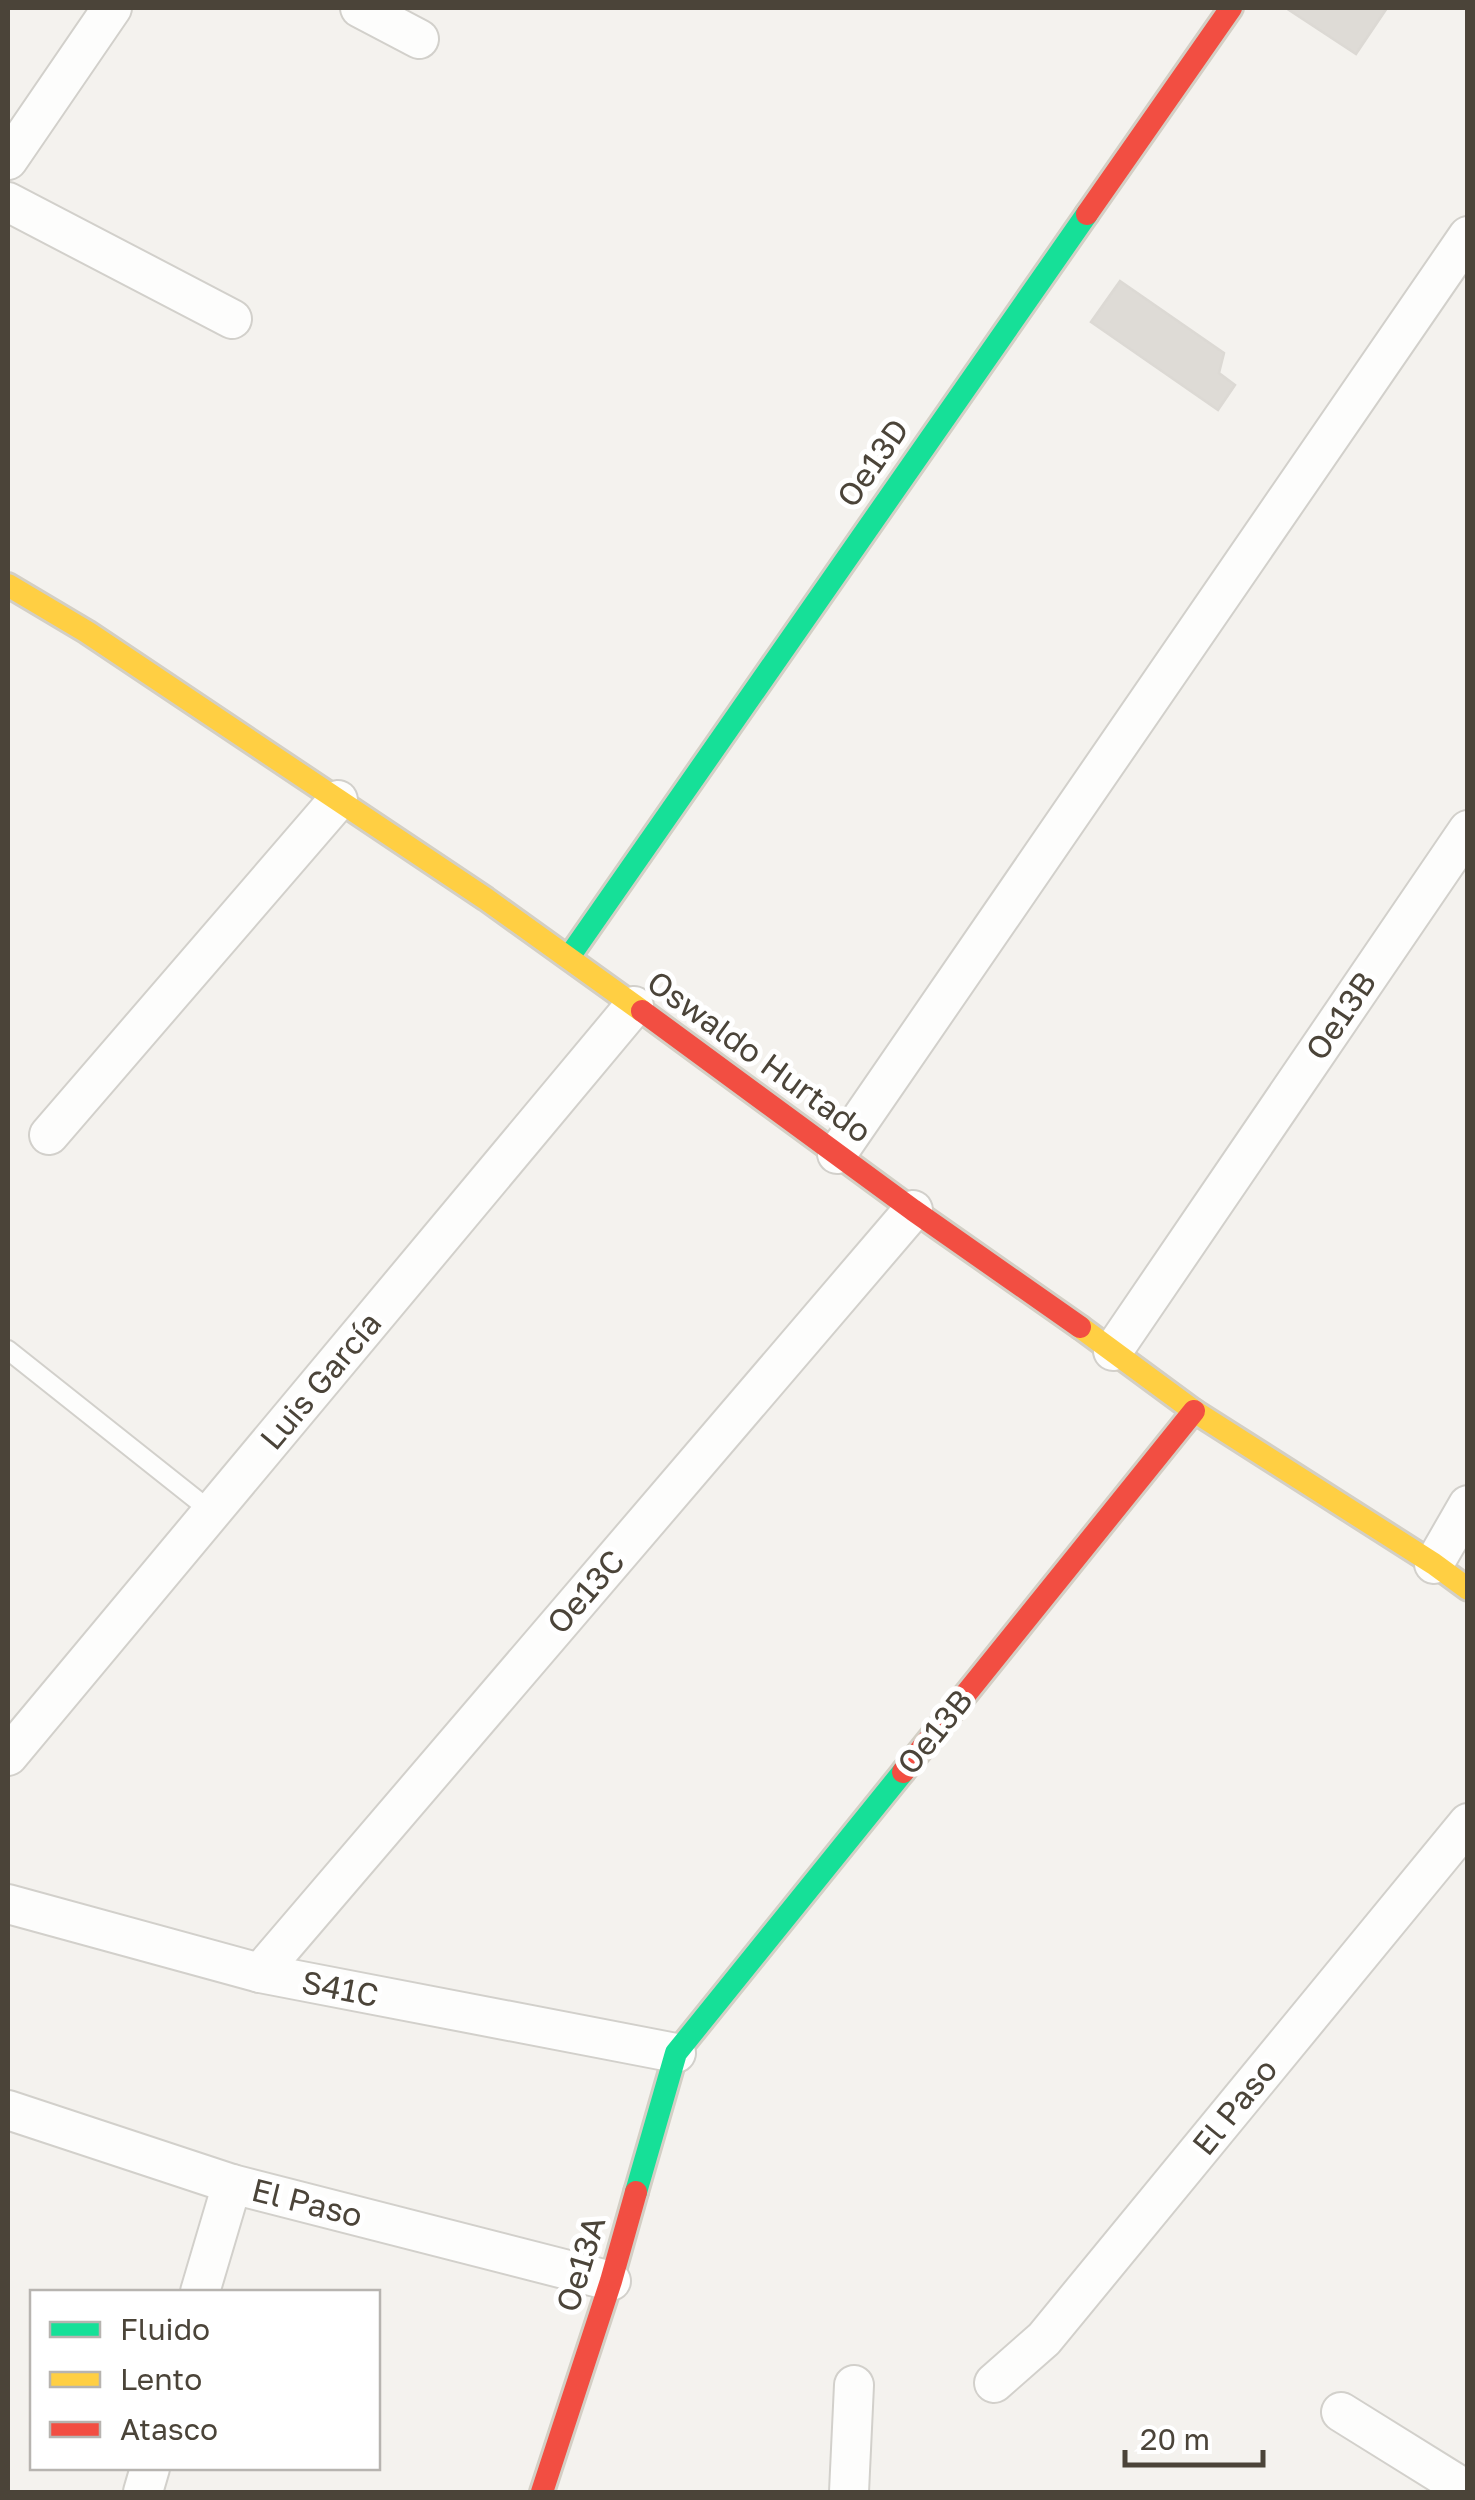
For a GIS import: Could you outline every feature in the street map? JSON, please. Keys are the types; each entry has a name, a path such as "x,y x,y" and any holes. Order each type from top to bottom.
{"street":[{"path":"8,160 112,8"},
{"path":"360,8 419,39"},
{"name":"Oe13D","path":"569,957 1231,8"},
{"path":"8,202 232,320"},
{"path":"837,1154 1468,236"},
{"name":"Oswaldo Hurtado","path":"8,585 88,632 569,957 1194,1411 1468,1589"},
{"path":"48,1135 338,800"},
{"name":"Oe13B","path":"1112,1351 1468,830"},
{"name":"Luis García","path":"8,1756 634,1006"},
{"name":"Oe13C","path":"260,1974 913,1210"},
{"name":"Oe13B","path":"676,2053 1194,1411"},
{"path":"1434,1564 1468,1505"},
{"name":"El Paso","path":"994,2382 1044,2339 1468,1824"},
{"name":"S41C","path":"8,1904 260,1974 676,2053"},
{"name":"Oe13A","path":"542,2492 612,2281 676,2053"},
{"name":"El Paso","path":"8,2110 232,2184 612,2281"},
{"path":"201,2290 232,2184"},
{"path":"849,2492 854,2385"},
{"path":"1341,2412 1468,2491"}],"lane":[{"path":"8,1350 212,1512"}],"building":[{"path":"1286,8 1387,8 1356,54"},
{"path":"1120,281 1224,353 1219,373 1235,385 1218,410 1091,322"}],"traffic: fast":[{"path":"569,957 1087,214"},
{"path":"636,2192 676,2053 903,1772"}],"traffic: slow":[{"path":"8,585 87,632 486,899 642,1011"},
{"path":"1080,1327 1194,1411 1468,1589"}],"traffic: jam":[{"path":"1087,214 1231,8"},
{"path":"642,1011 1080,1327"},
{"path":"903,1772 1194,1411"},
{"path":"542,2492 636,2192"}]}
